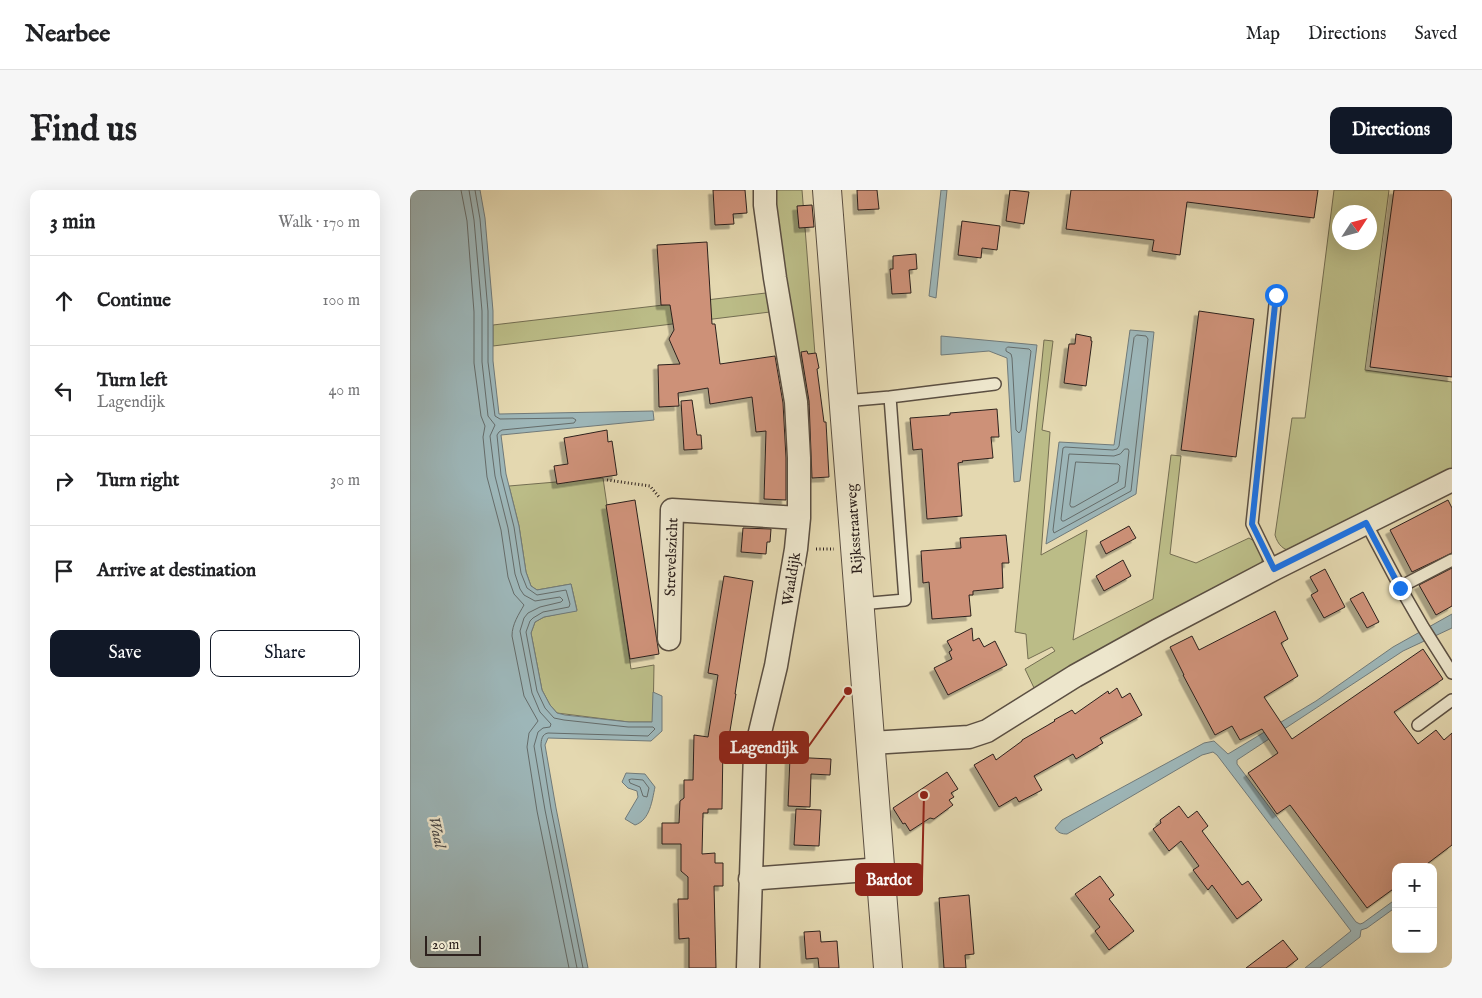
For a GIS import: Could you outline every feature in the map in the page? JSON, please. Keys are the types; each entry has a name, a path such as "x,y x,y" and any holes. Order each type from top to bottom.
{"street":[{"name":"Waaldijk","path":"748,968 755,753 776,666 796,549 798,518 799,458 796,402 774,278 765,205 765,190"},
{"name":"Rijksstraatweg","path":"827,190 888,968"},
{"path":"871,743 969,736 987,730 1075,676 1158,630 1274,569 1452,480"},
{"name":"Strevelszicht","path":"669,639 672,510 798,518"},
{"path":"750,879 881,869"}],"lane":[{"path":"1274,569 1252,524 1276,295"},
{"path":"844,401 995,384"},
{"path":"860,604 905,600 890,397"},
{"path":"1366,523 1400,588 1452,673"},
{"path":"1400,588 1452,560"},
{"path":"1418,725 1452,700"}],"path":[{"path":"607,480 650,486 672,510"},
{"path":"796,549 842,550"}],"green space":[{"path":"771,190 802,190 819,405 801,404"},
{"path":"1334,190 1389,190 1365,370 1452,382 1452,469 1294,552 1290,551 1281,546 1275,535 1292,418 1305,418 1332,206 1332,250 1377,250 1377,205 1332,205"},
{"path":"766,293 770,312 493,346 493,325"},
{"path":"1044,340 1053,341 1042,430 1050,432 1041,555 1087,530 1073,640 1153,599 1171,455 1181,456 1170,554 1196,563 1249,538 1258,545 1261,551 1262,562 1255,569 1036,692 1025,669 1055,651 1052,647 1028,659 1026,634 1015,632"},
{"path":"603,478 631,669 654,665 653,722 629,722 557,713 542,690 531,633 535,622 544,617 577,610 571,584 537,590 531,586 526,572 519,526 509,486"}],"water":[{"name":"Waal","path":"410,190 480,190 485,218 493,311 493,361 499,414 653,411 654,420 501,435 506,474 519,526 526,572 531,586 537,590 571,584 577,611 544,617 535,622 531,633 542,690 550,705 557,713 565,715 629,722 652,722 653,692 662,696 662,731 651,741 548,738 545,745 588,968 410,968"},
{"path":"941,190 947,190 936,298 929,296"},
{"path":"1130,330 1154,332 1136,494 1046,544 1059,442 1114,445"},
{"path":"941,336 1037,345 1020,481 1014,482 1007,358 989,351 941,355"},
{"path":"1452,614 1452,628 1403,651 1237,760 1237,764 1356,922 1363,923 1392,902 1392,910 1367,928 1361,930 1360,937 1320,968 1305,968 1351,931 1213,752 1202,755 1067,834 1060,833 1055,828 1062,820 1204,743 1214,741 1228,754 1316,701 1393,647"},
{"path":"626,773 645,774 655,787 647,814 640,823 635,825 625,819 638,797 637,791 628,788 622,782"}],"building":[{"path":"713,190 745,190 747,213 733,214 734,224 715,225"},
{"path":"857,190 877,190 879,209 858,210"},
{"path":"1010,190 1029,192 1024,224 1006,221"},
{"path":"1071,190 1318,190 1314,218 1187,202 1180,255 1152,251 1154,240 1066,229"},
{"path":"1394,190 1452,190 1452,377 1370,367"},
{"path":"812,205 814,227 799,228 797,206"},
{"path":"962,221 1000,226 997,250 982,248 981,258 958,255"},
{"path":"707,242 712,324 715,324 720,364 775,356 783,403 786,500 764,499 766,431 756,432 752,397 710,404 708,388 678,393 679,406 659,407 658,365 680,364 669,339 674,330 670,305 661,305 657,245"},
{"path":"916,254 917,269 909,270 911,293 892,294 890,269 893,269 893,256"},
{"path":"1199,311 1254,319 1236,457 1181,450"},
{"path":"1076,334 1091,337 1092,341 1086,386 1064,383 1069,344 1075,344"},
{"path":"807,351 808,354 816,353 819,368 817,369 824,422 826,422 829,477 812,478 809,401 801,352"},
{"path":"692,400 697,435 701,435 702,449 684,450 681,401"},
{"path":"997,409 999,437 991,437 993,458 958,463 962,516 927,519 922,449 913,450 910,418"},
{"path":"607,430 608,442 612,441 617,475 557,484 554,466 568,464 564,438"},
{"path":"635,500 659,654 630,659 606,505"},
{"path":"1448,500 1452,508 1452,553 1412,572 1390,530"},
{"path":"1129,526 1136,538 1106,554 1100,542"},
{"path":"743,528 771,529 770,542 767,542 766,554 741,552"},
{"path":"1006,535 1009,563 1002,563 1003,588 973,591 973,595 969,595 971,616 932,619 929,582 923,583 921,551 961,548 960,538"},
{"path":"1123,560 1131,576 1104,591 1096,576"},
{"path":"1452,568 1452,606 1436,615 1419,585"},
{"path":"1325,569 1345,607 1324,618 1311,595 1318,591 1310,577"},
{"path":"724,576 753,581 728,743 723,743 722,809 708,809 708,813 703,813 702,854 715,853 715,863 723,863 723,886 714,886 716,968 689,968 689,938 679,939 678,899 688,899 688,877 681,871 681,844 662,844 662,823 679,823 680,801 684,798 684,780 693,780 694,735 708,737 718,675 708,673"},
{"path":"1363,592 1379,622 1367,628 1350,599"},
{"path":"1275,611 1288,639 1281,643 1298,676 1264,697 1292,739 1423,649 1443,679 1394,712 1418,744 1436,730 1444,740 1452,733 1452,845 1428,863 1392,863 1392,890 1367,908 1290,805 1277,814 1248,773 1278,753 1262,729 1240,740 1232,726 1215,735 1170,647 1192,636 1199,650"},
{"path":"972,628 973,641 979,638 984,647 995,641 1007,665 948,695 934,668 952,659 949,652 952,650 947,641"},
{"path":"1117,688 1122,698 1130,693 1142,715 1100,738 1103,743 1076,759 1073,754 1034,776 1042,790 1019,802 1016,797 999,807 974,765 993,754 996,760 1022,740 1054,720 1072,710 1075,714 1108,691 1109,694"},
{"path":"790,757 831,759 830,775 811,774 810,807 788,806"},
{"path":"947,772 958,789 951,793 954,797 949,800 953,805 934,819 930,818 910,831 893,808"},
{"path":"1179,806 1188,818 1197,811 1208,826 1202,831 1242,885 1248,881 1262,900 1237,919 1212,885 1208,890 1193,870 1199,866 1181,841 1169,851 1153,829 1161,823 1160,820"},
{"path":"796,809 821,810 819,846 794,845"},
{"path":"1100,876 1114,895 1109,899 1134,931 1109,950 1095,931 1100,927 1075,894"},
{"path":"969,895 974,954 965,955 966,968 944,968 939,898"},
{"path":"820,931 821,942 837,941 839,968 819,968 818,958 806,959 804,932"},
{"path":"1283,940 1298,959 1286,968 1246,968"}],"place":[{"name":"Lagendijk","path":"848,691"},
{"name":"Bardot","path":"924,795"}],"route":[{"path":"1276,295 1252,524 1274,569 1366,523 1400,588"}]}
